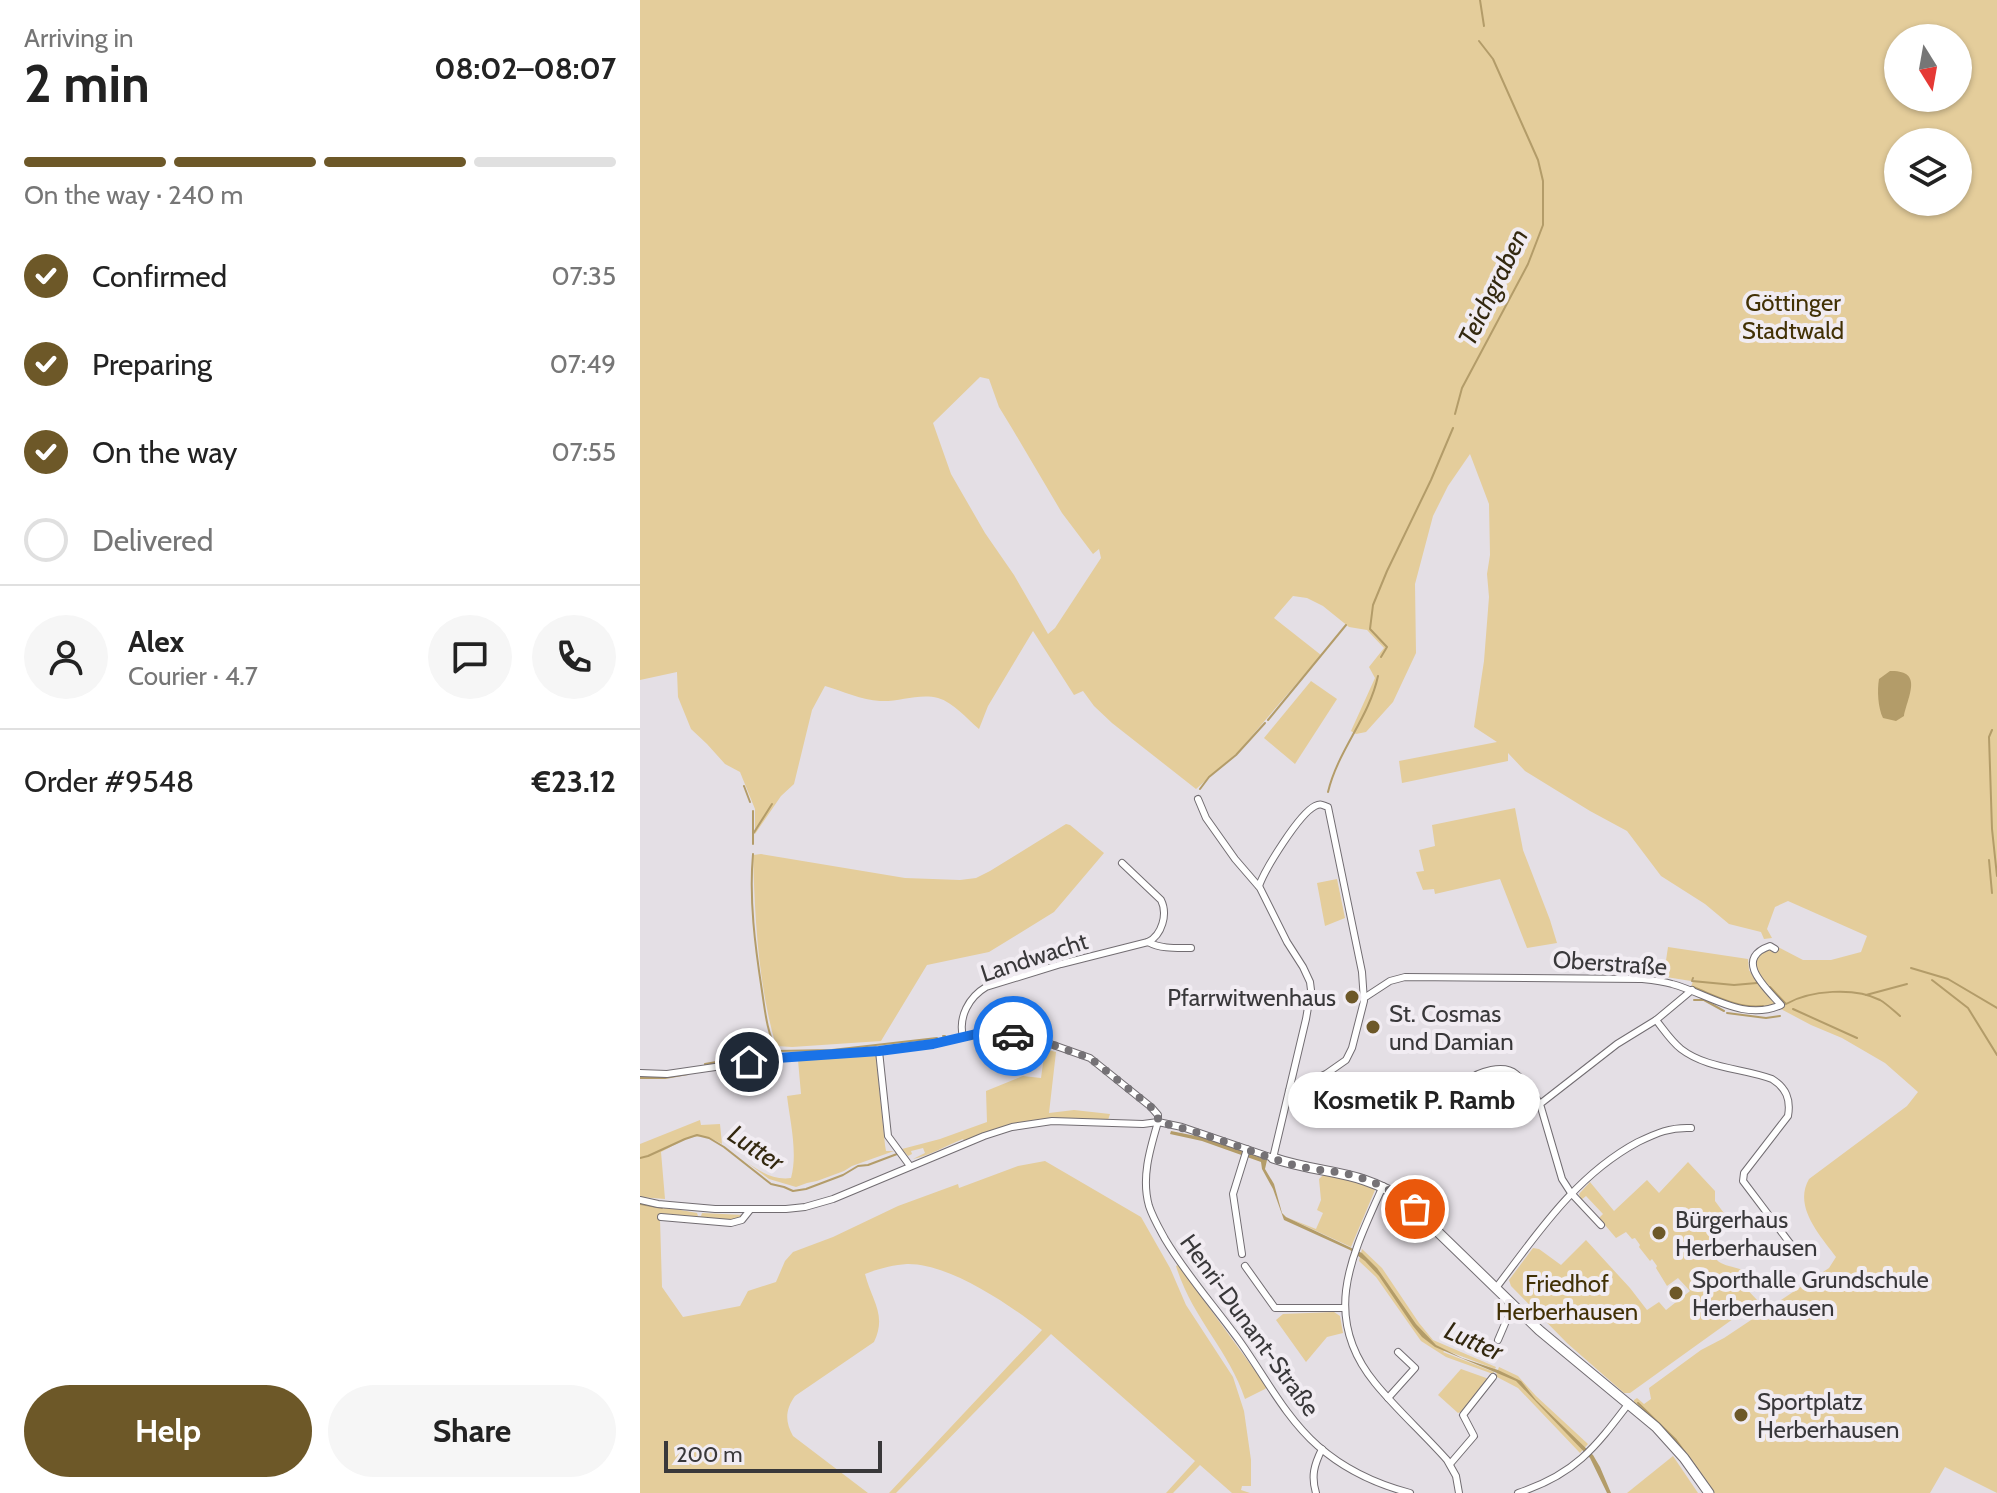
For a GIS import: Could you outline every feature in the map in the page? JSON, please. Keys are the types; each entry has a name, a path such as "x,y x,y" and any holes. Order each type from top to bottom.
{"street":[{"path":"1198,799 1206,818 1259,886 1310,984 1306,1019 1273,1158"},
{"path":"1259,886 1269,864 1298,824 1316,806 1329,809 1364,998 1352,1048 1346,1060 1334,1070 1289,1091"},
{"path":"1122,863 1165,907 1159,931 1148,942"},
{"name":"Landwacht","path":"963,1037 961,1020 977,992 986,987 1148,942 1168,948 1191,948"},
{"name":"Oberstraße","path":"1364,998 1396,978 1641,979 1671,983 1741,1010 1757,1011 1781,1005 1758,979 1753,966 1760,951 1770,946 1775,949"},
{"path":"1540,1104 1692,990"},
{"path":"1656,1020 1691,1056 1772,1079 1788,1095 1788,1116 1744,1173 1743,1181 1792,1246"},
{"path":"640,1073 667,1074 777,1058 879,1051 933,1044 976,1034 1012,1036 1059,1046 1090,1058 1147,1111 1158,1115 1158,1122"},
{"path":"879,1051 888,1134 910,1166"},
{"path":"1454,1102 1471,1078 1501,1069 1515,1073 1540,1104 1562,1179 1601,1225"},
{"path":"1143,1124 1147,1111"},
{"path":"640,1200 715,1209 796,1209 814,1206 984,1136 1022,1125 1052,1121 1158,1122 1182,1127 1245,1153 1356,1176 1383,1186 1407,1202 1513,1305 1629,1403 1674,1446 1709,1493"},
{"name":"Henri-Dunant-Straße","path":"1158,1122 1146,1172 1147,1196 1153,1217 1181,1263 1304,1432 1322,1449 1368,1479 1406,1493"},
{"path":"1496,1288 1571,1193 1606,1162 1649,1137 1674,1127 1691,1128"},
{"path":"1242,1254 1233,1194 1245,1153"},
{"path":"1383,1186 1358,1242 1348,1275 1344,1308 1348,1333 1370,1377 1450,1464 1459,1493"},
{"path":"661,1217 731,1223 742,1220 750,1210"},
{"path":"1245,1266 1275,1308 1344,1308"},
{"path":"1498,1340 1513,1305"},
{"path":"1398,1352 1423,1376"},
{"path":"1388,1398 1415,1368"},
{"path":"1450,1464 1474,1436 1463,1415 1493,1377"},
{"path":"1518,1493 1566,1471 1584,1458 1629,1403"},
{"path":"1316,1493 1313,1469 1322,1449"},
{"path":"1542,1483 1546,1493"}],"green space":[{"name":"Göttinger Stadtwald","path":"640,0 1997,0 1997,1493 1945,1467 1930,1493 1711,1493 1634,1404 1637,1398 1644,1404 1651,1399 1649,1388 1701,1350 1829,1268 1836,1257 1806,1210 1805,1189 1809,1179 1907,1106 1918,1092 1885,1063 1779,1008 1733,1005 1691,987 1694,978 1691,981 1666,977 1664,974 1668,947 1748,959 1749,970 1756,981 1759,978 1755,963 1758,956 1772,944 1803,960 1831,960 1861,952 1867,936 1788,901 1775,907 1767,929 1772,938 1764,939 1761,932 1729,924 1705,904 1661,876 1627,831 1525,771 1508,753 1508,761 1402,783 1399,761 1497,742 1474,727 1484,661 1490,555 1489,504 1470,454 1448,486 1433,516 1415,584 1416,653 1393,702 1366,732 1356,734 1351,731 1375,678 1369,667 1384,648 1367,630 1349,627 1323,606 1307,598 1293,596 1274,618 1321,655 1238,752 1196,789 1112,723 1083,691 1074,695 1033,631 988,706 979,729 954,707 938,698 924,696 880,701 825,686 812,710 794,784 781,796 755,834 755,809 740,772 725,764 691,729 678,697 677,672 640,680","holes":["980,377 989,379 999,407 1062,513 1093,554 1099,549 1101,558 1048,634 951,474 933,423"]},
{"path":"1311,681 1337,699 1295,764 1264,738"},
{"path":"1515,808 1523,850 1557,943 1527,948 1500,879 1435,894 1434,889 1423,890 1416,872 1424,871 1419,850 1435,846 1432,825"},
{"path":"1066,824 1104,853 1054,912 989,952 927,965 881,1041 776,1046 761,975 753,855 905,878 960,880 976,878 990,871"},
{"path":"1337,879 1345,918 1325,926 1317,883"},
{"path":"1045,1049 1056,1052 1049,1113 1074,1110 1110,1114 1108,1120 1059,1118 963,1139 913,1159 925,1153 923,1148 911,1151 912,1154 908,1156 902,1149 987,1122 986,1091 1023,1076 1041,1078"},
{"path":"876,1056 886,1151 894,1151 796,1187 769,1179 742,1159 771,1176 791,1178 794,1148 787,1096 801,1094 798,1060"},
{"path":"700,1120 701,1125 720,1124 722,1144 698,1137 684,1140 661,1152 665,1199 640,1197 640,1144"},
{"path":"1045,1161 1141,1217 1170,1268 1186,1305 1233,1377 1244,1411 1251,1460 1251,1486 1242,1486 1241,1490 1250,1493 1232,1493 1200,1465 1173,1493 1166,1493 1195,1461 1051,1334 896,1493 889,1493 1042,1330 960,1278 941,1270 907,1264 865,1274 879,1316 874,1342 795,1396 788,1411 787,1421 793,1436 868,1493 640,1493 640,1205 697,1213 698,1216 702,1213 743,1215 736,1220 723,1221 660,1219 662,1287 683,1317 740,1306 748,1291 776,1282 785,1261 793,1252 898,1206 958,1184 959,1188 1018,1166"},
{"name":"Friedhof Herberhausen","path":"1688,1162 1715,1191 1715,1201 1732,1224 1712,1241 1716,1259 1743,1270 1746,1276 1741,1283 1758,1301 1630,1393 1624,1393 1567,1343 1511,1286 1509,1280 1533,1248 1561,1265 1586,1240 1647,1310 1659,1302 1666,1310 1690,1291 1678,1278 1667,1286 1657,1266 1639,1247 1635,1238 1632,1239 1626,1232 1616,1238 1599,1218 1603,1214 1586,1196 1581,1200 1579,1194 1590,1182 1614,1211 1647,1180 1659,1193"},
{"path":"1324,1174 1371,1185 1375,1190 1351,1247 1286,1217 1316,1229 1323,1213 1317,1210 1321,1200 1319,1179"},
{"path":"1362,1249 1382,1268 1433,1340 1496,1367 1445,1350 1443,1352 1493,1374 1446,1357 1421,1341 1376,1277 1359,1261"},
{"path":"1178,1265 1267,1387 1265,1389 1245,1399 1230,1365 1191,1302"},
{"path":"1334,1312 1340,1316 1343,1333 1327,1337 1306,1362 1276,1320 1283,1314"},
{"path":"1499,1367 1518,1376 1588,1444 1580,1453 1518,1388 1497,1377"},
{"path":"1461,1369 1489,1379 1465,1410 1458,1413 1438,1395"},
{"path":"1673,1456 1698,1493 1627,1493"}],"shaded area":[{"path":"1890,671 1907,675 1911,686 1904,716 1896,721 1883,718 1879,704 1879,679"},
{"path":"1171,1131 1206,1138 1267,1160 1265,1169 1286,1217 1362,1253 1377,1268 1416,1324 1436,1345 1521,1381 1536,1400 1593,1455 1611,1493 1607,1493 1590,1458 1516,1381 1435,1347 1413,1326 1365,1261 1350,1250 1284,1220 1261,1162 1202,1141 1170,1134"}],"waterway":[{"path":"1480,0 1484,26"},
{"name":"Teichgraben","path":"1455,414 1462,388 1528,264 1543,225 1543,181 1538,160 1493,59 1479,41"},
{"name":"Teichgraben","path":"1381,657 1387,647 1370,629 1373,605 1453,428"},
{"path":"1268,720 1346,625"},
{"name":"Teichgraben","path":"1328,792 1339,762 1368,706 1378,676"},
{"path":"1200,789 1265,723"},
{"path":"1992,730 1989,737 1992,829 1997,876"},
{"path":"744,786 750,802"},
{"path":"753,844 753,834 772,804"},
{"path":"753,811 753,834"},
{"path":"753,854 752,905 757,957 767,1022 777,1051 832,1050 937,1038"},
{"path":"1989,860 1992,893"},
{"path":"1911,968 1948,979 1997,1008"},
{"path":"1693,978 1692,981 1734,985 1757,983"},
{"path":"1932,980 1968,1008 1997,1055"},
{"path":"1866,995 1907,984"},
{"path":"1693,987 1736,1004 1763,1006"},
{"path":"1770,987 1786,1004 1820,993 1858,993 1880,1000 1900,1016"},
{"path":"1694,1000 1704,1000 1724,1011"},
{"path":"1793,1009 1857,1038"},
{"path":"1727,1013 1766,1018 1780,1016"},
{"path":"705,1064 767,1053"},
{"path":"640,1078 688,1074"},
{"name":"Lutter","path":"640,1158 697,1135 724,1147 771,1184 793,1191 806,1189 858,1166 897,1154"},
{"path":"640,1204 662,1208"},
{"path":"1638,1403 1676,1440 1698,1470"}],"way so far":[{"path":"1013,1036 1042,1041 1090,1058 1151,1107 1158,1115 1158,1122 1182,1127 1297,1166 1368,1180 1396,1194 1415,1209"}],"place":[{"name":"Pfarrwitwenhaus","path":"1352,997"},
{"name":"St. Cosmas und Damian","path":"1373,1027"},
{"name":"Kosmetik P. Ramb","path":"1415,1209"},
{"name":"Bürgerhaus Herberhausen","path":"1659,1233"},
{"name":"Sporthalle Grundschule Herberhausen","path":"1676,1293"},
{"name":"Sportplatz Herberhausen","path":"1741,1415"}],"route":[{"path":"749,1062 879,1051 945,1042 976,1034 1013,1036"}]}
